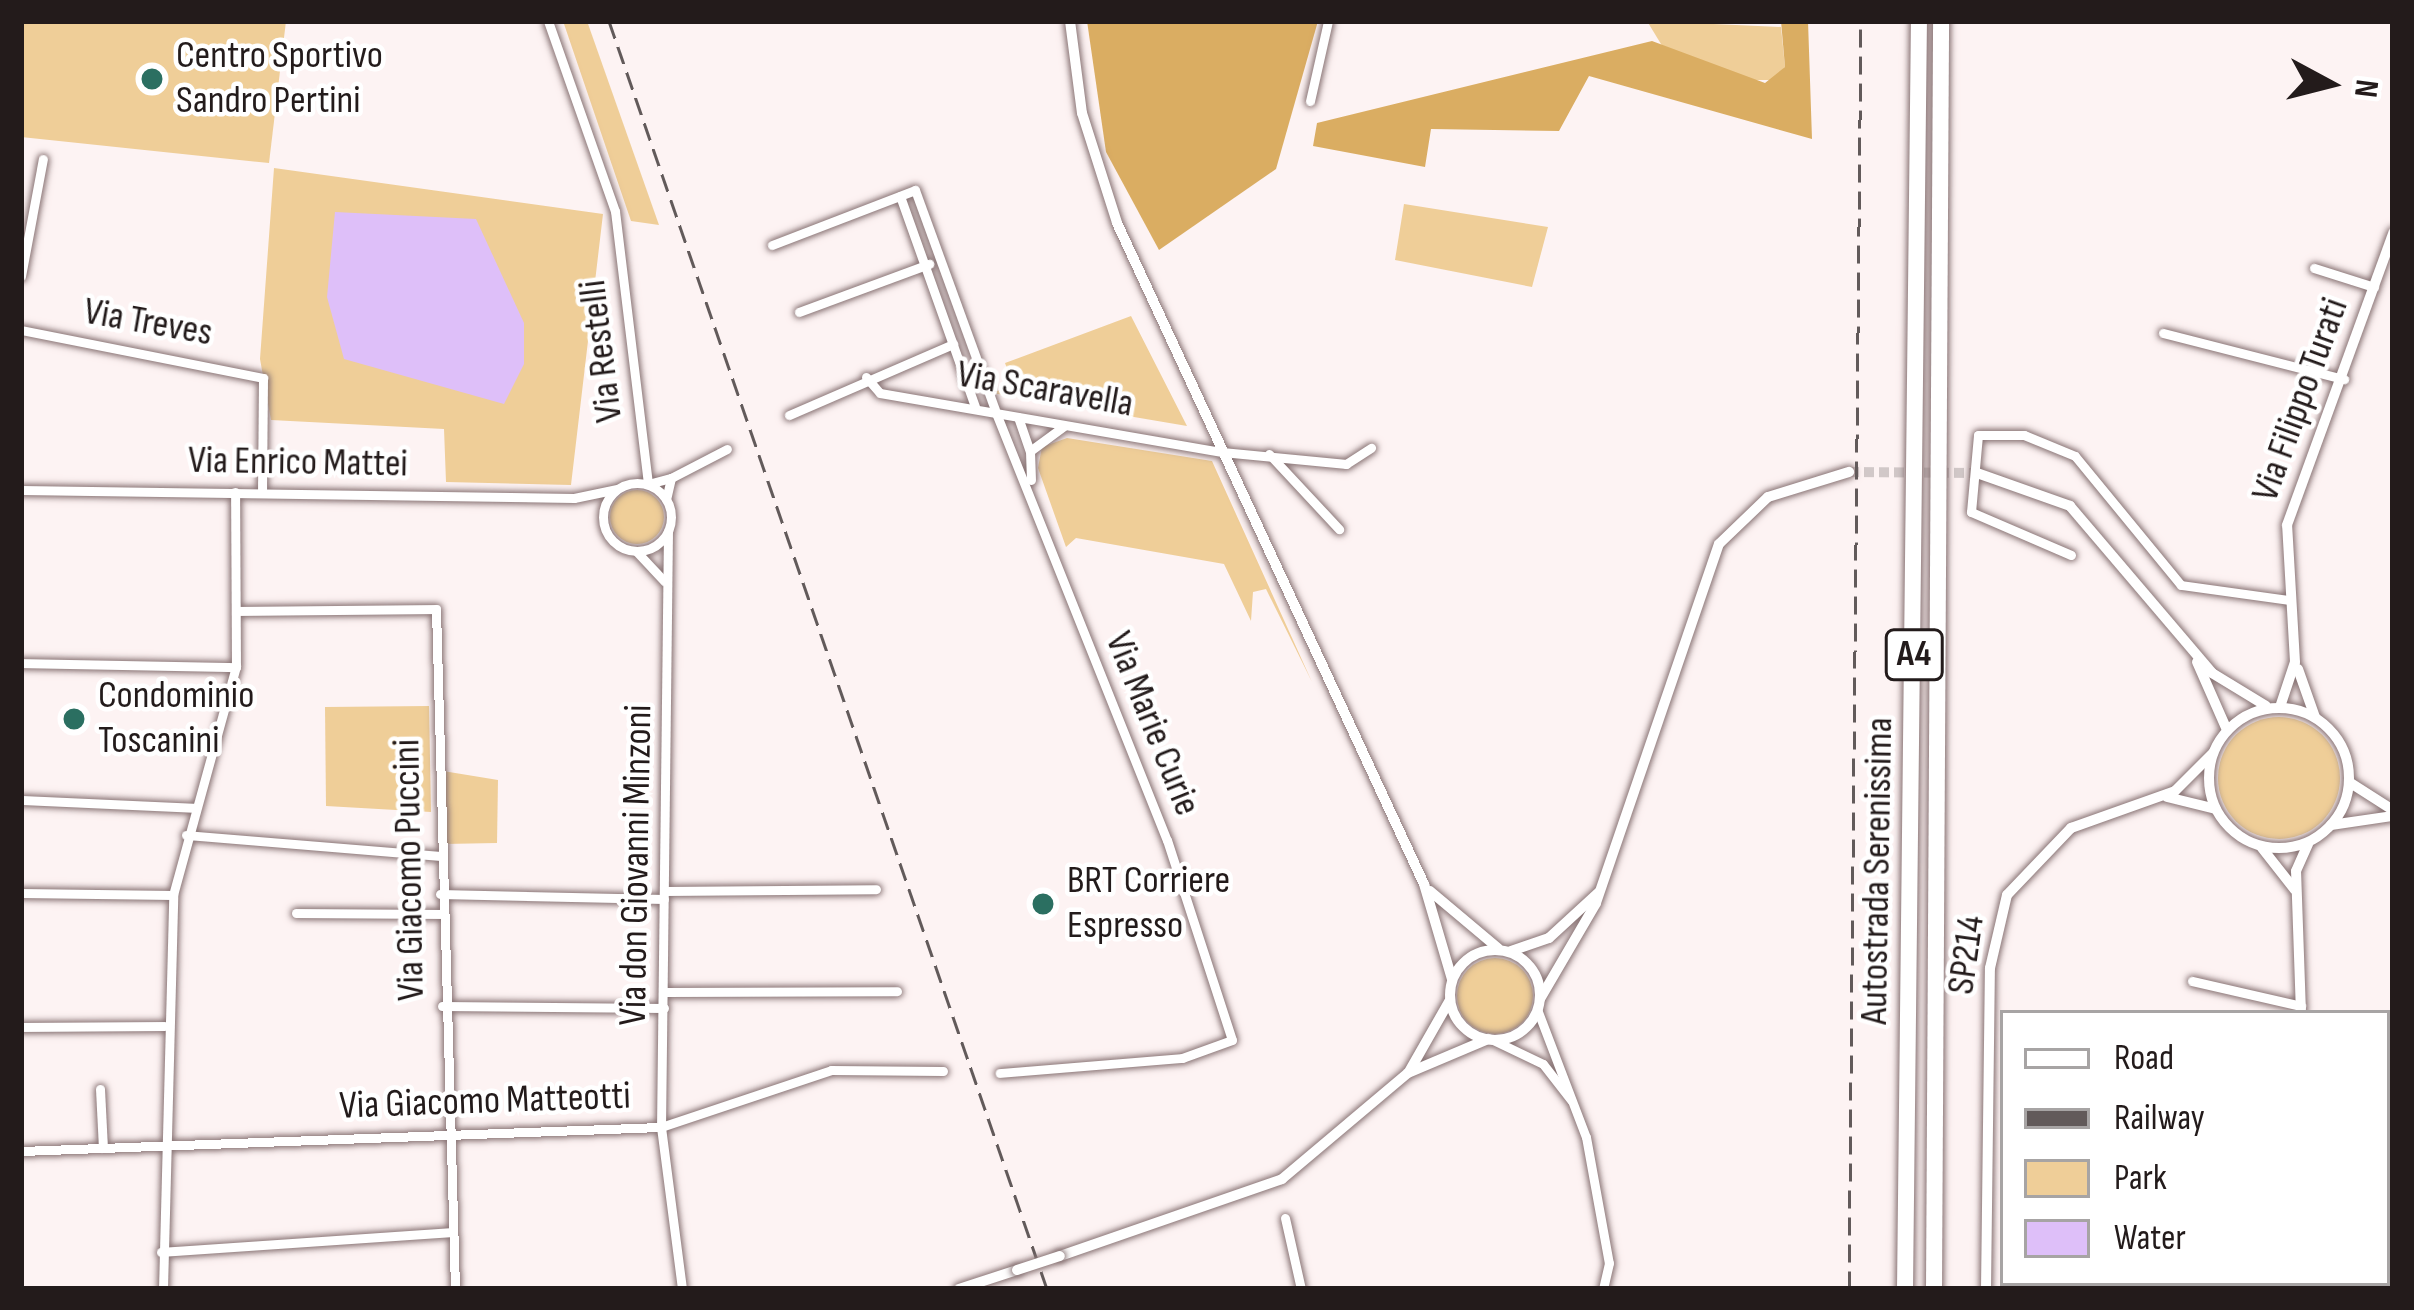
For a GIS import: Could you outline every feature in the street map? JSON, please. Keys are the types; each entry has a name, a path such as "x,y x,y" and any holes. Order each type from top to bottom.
{"highway":[{"name":"Autostrada Serenissima","path":"1905,1289 1919,21"},
{"name":"Autostrada Serenissima","path":"1934,1289 1941,21"}],"street":[{"name":"Via Restelli","path":"548,21 615,211 648,484"},
{"path":"1070,21 1098,173 1424,884 1453,979 1450,1000 1408,1073"},
{"path":"1310,101 1328,21"},
{"path":"21,276 43,159"},
{"name":"Via Marie Curie","path":"900,196 915,190 995,412 1034,491 1232,1040 1182,1058 1000,1073"},
{"path":"772,245 900,196 975,406"},
{"name":"Via Filippo Turati","path":"2315,717 2295,662 2287,525 2344,379 2393,233"},
{"path":"799,312 940,260"},
{"path":"2314,268 2374,287"},
{"name":"Via Treves","path":"21,330 263,378 262,492"},
{"path":"2163,333 2344,379"},
{"path":"789,416 866,377 970,343"},
{"name":"Via Scaravella","path":"866,377 880,393 1222,452 1268,452 1346,464 1371,448"},
{"path":"1018,417 1030,451 1034,491"},
{"path":"1030,451 1065,426"},
{"path":"2071,555 1971,512 1978,435 2024,435 2075,456 2181,585 2289,600"},
{"path":"603,522 617,489 671,478 727,448"},
{"path":"1268,452 1340,529"},
{"path":"959,1289 1282,1179 1408,1073 1520,1032 1600,891 1719,544 1768,497 1849,472"},
{"path":"1977,473 2070,506 2189,649 2227,730"},
{"path":"632,550 668,531 666,499 671,478"},
{"path":"648,484 666,499"},
{"name":"Via Enrico Mattei","path":"21,490 574,498 617,489"},
{"path":"163,1289 160,1146 173,895 236,667 236,492"},
{"path":"574,498 632,550 658,566 668,604"},
{"name":"Via don Giovanni Minzoni","path":"668,531 661,1127 682,1289"},
{"name":"Via Giacomo Puccini","path":"238,611 436,609 443,1131 455,1289"},
{"path":"2189,649 2274,707 2315,717 2344,752 2349,782 2331,825"},
{"name":"Via Filippo Turati","path":"2274,707 2295,662"},
{"path":"21,663 236,667"},
{"path":"2274,707 2227,730 2213,753 2216,809 2260,846 2297,894"},
{"name":"SP214","path":"1986,1289 1992,943 2017,876 2071,828 2157,798 2213,753"},
{"path":"2349,782 2393,813"},
{"name":"SP214","path":"2157,798 2216,809"},
{"path":"21,800 194,808"},
{"path":"2260,846 2310,841 2331,825 2393,813"},
{"path":"186,836 440,856"},
{"path":"2192,981 2301,1010 2297,894 2310,841"},
{"path":"1424,884 1532,969 1539,1004 1579,1115 1609,1263 1603,1289"},
{"path":"440,894 876,890"},
{"path":"1453,979 1472,956 1550,938 1600,891"},
{"path":"21,893 173,895"},
{"path":"296,913 441,914"},
{"path":"665,992 897,991"},
{"path":"1450,1000 1462,1026 1550,1071 1579,1115"},
{"path":"442,1006 664,1008"},
{"path":"21,1027 164,1026"},
{"name":"Via Giacomo Matteotti","path":"21,1151 443,1131 661,1127 831,1070 943,1071"},
{"path":"100,1089 103,1148"},
{"path":"1285,1218 1301,1289"},
{"path":"161,1252 452,1232"}],"green space":[{"name":"Centro Sportivo Sandro Pertini","path":"21,21 286,21 269,163 21,137"},
{"path":"563,21 587,21 659,225 631,221"},
{"path":"1647,21 1781,27 1785,67 1775,80 1742,80 1664,49"},
{"path":"274,168 603,214 571,485 446,482 444,429 271,420 260,359"},
{"path":"1404,204 1548,227 1532,287 1395,260"},
{"path":"1131,316 1187,426 992,393 1013,385 1005,363"},
{"path":"1067,438 1212,461 1312,682 1266,589 1253,592 1251,621 1224,564 1076,538 1066,547 1038,468 1042,447"},
{"path":"637,490 656,498 664,517 656,536 637,544 618,536 610,517 618,498"},
{"path":"429,706 431,812 326,806 325,707"},
{"path":"2279,717 2302,721 2322,735 2336,755 2340,778 2336,801 2322,821 2302,835 2279,839 2256,835 2236,821 2222,801 2218,778 2222,755 2236,735 2256,721"},
{"path":"443,771 498,780 497,843 444,844"},
{"path":"1495,958 1522,969 1533,996 1522,1023 1495,1034 1468,1023 1457,996 1468,969"}],"shaded area":[{"path":"1087,21 1318,21 1276,169 1159,250 1106,152"},
{"path":"1781,21 1808,21 1812,139 1589,76 1559,131 1431,129 1425,167 1313,146 1317,123 1652,41 1765,83 1785,67"}],"water":[{"path":"335,212 476,219 524,323 524,364 504,404 344,359 327,297"}],"tunnel":[{"path":"1849,472 1977,473"}],"railway":[{"path":"609,21 1047,1289"},
{"path":"1849,1289 1861,21"}],"place":[{"name":"Centro Sportivo Sandro Pertini","path":"152,79"},
{"name":"Condominio Toscanini","path":"74,719"},
{"name":"BRT Corriere Espresso","path":"1043,904"}]}
